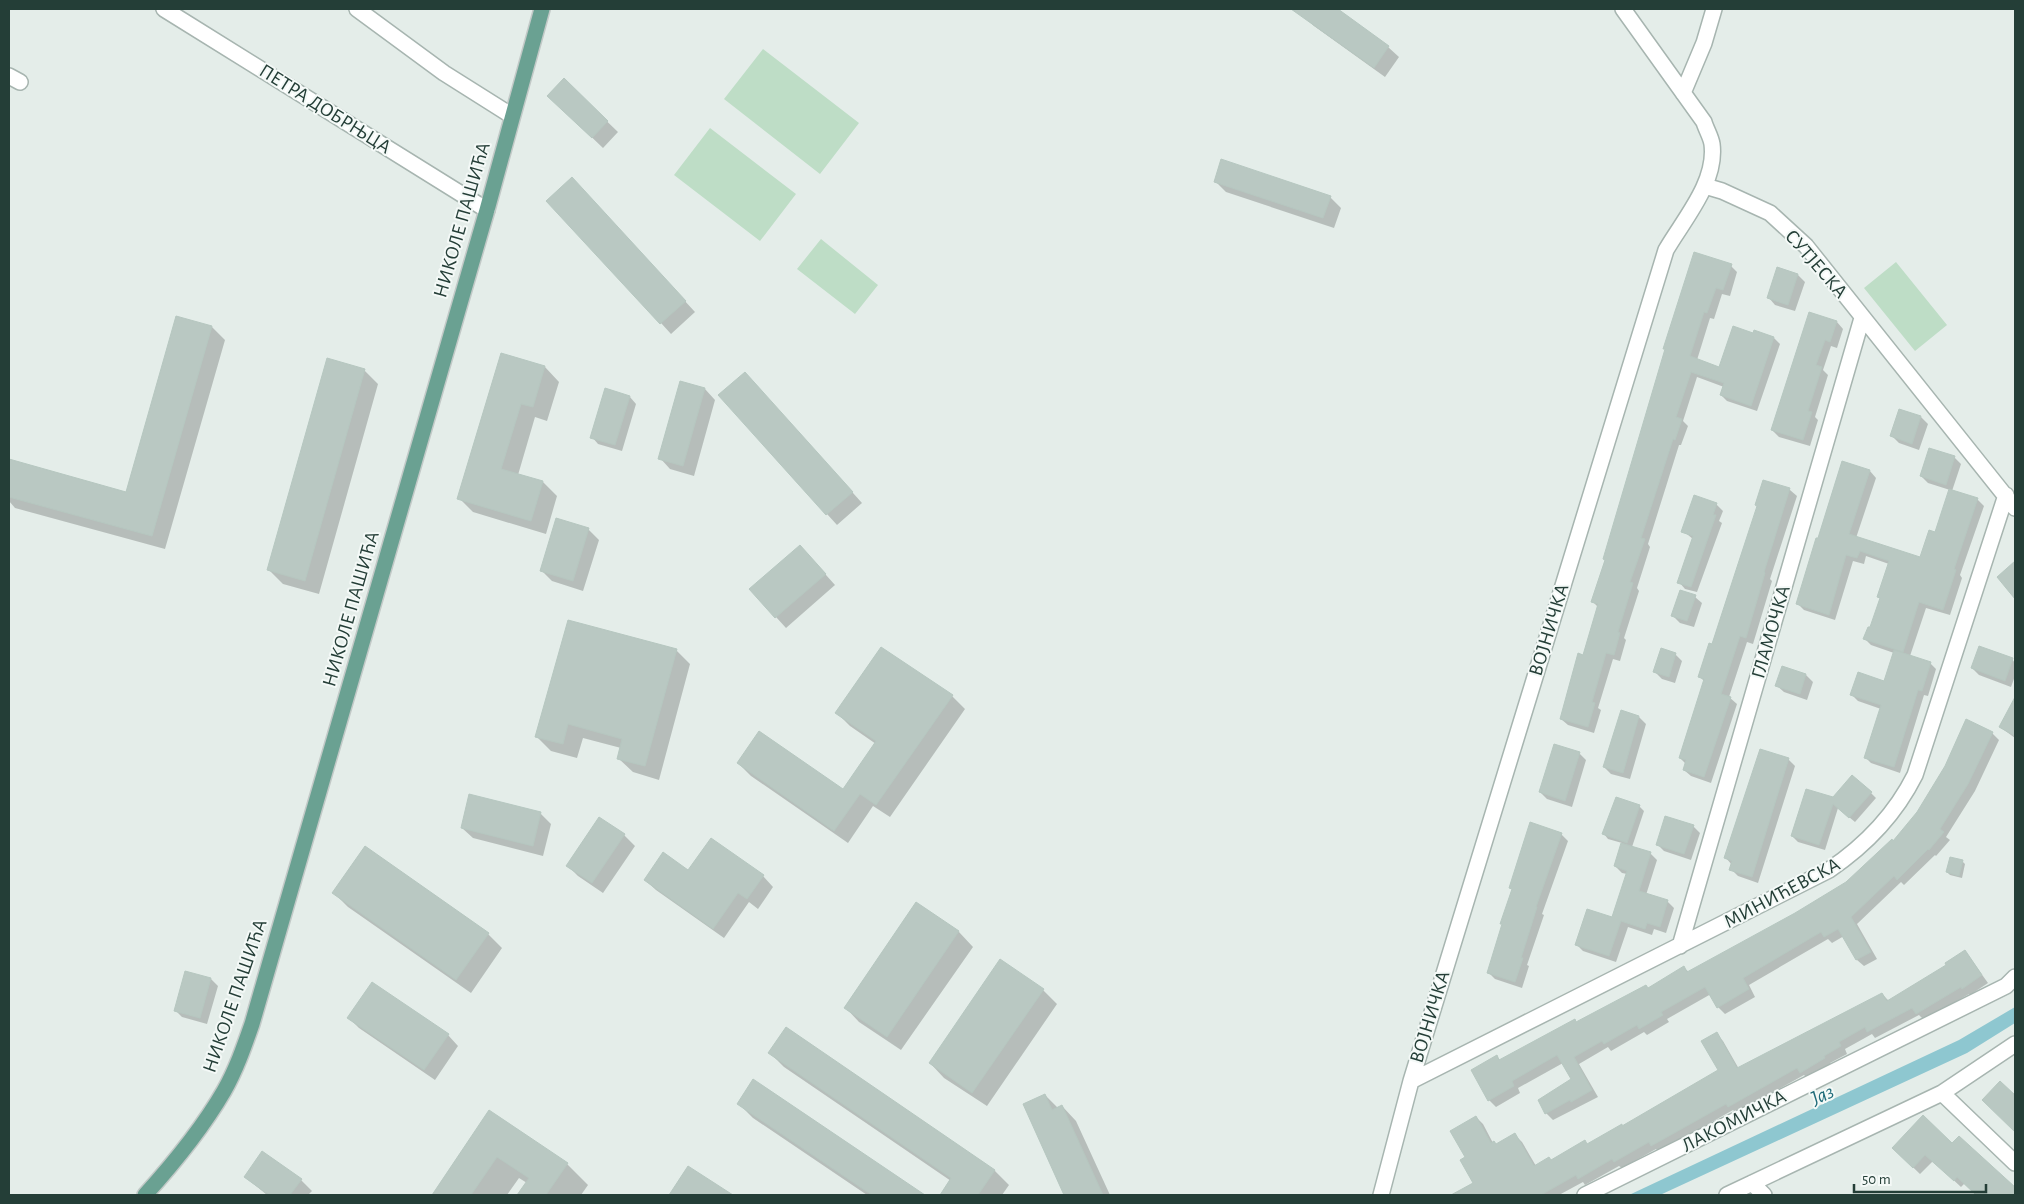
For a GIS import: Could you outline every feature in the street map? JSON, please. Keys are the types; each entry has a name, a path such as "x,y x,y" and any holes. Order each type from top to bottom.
{"main road":[{"name":"НИКОЛЕ ПАШИЋА","path":"145,1195 197,1133 212,1111 236,1066 252,1024 487,210 542,9"}],"street":[{"name":"ПЕТРА ДОБРЊЦА","path":"164,9 487,210"},
{"path":"357,9 444,73 512,116"},
{"path":"1623,9 1704,122 1712,142 1712,160 1705,186"},
{"path":"1683,93 1704,43 1714,9"},
{"name":"СУТЈЕСКА","path":"1705,186 1731,195 1770,214 1806,246 2015,508"},
{"name":"ВОЈНИЧКА","path":"1381,1195 1411,1081 1666,250 1705,186"},
{"name":"ГЛАМОЧКА","path":"1680,946 1862,318"},
{"name":"МИНИЋЕВСКА","path":"1411,1081 1830,870 1866,841 1895,809 1915,775 2006,495"},
{"name":"ЛАКОМИЧКА","path":"1585,1195 2006,986 2015,978"},
{"path":"1727,1195 1942,1093 2015,1044"},
{"path":"1942,1093 2015,1163"},
{"path":"1752,1183 1764,1195"}],"green space":[{"path":"763,49 859,123 820,174 724,99"},
{"path":"710,128 796,194 760,241 674,175"},
{"path":"821,239 878,285 855,314 797,269"},
{"path":"1896,262 1947,325 1915,351 1864,288"}],"water":[{"path":"2015,1007 2015,1023 1967,1053 1660,1195 1629,1195 1959,1040"}],"building":[{"path":"1291,9 1338,9 1389,46 1374,68"},
{"path":"564,78 608,121 592,138 547,96"},
{"path":"1221,159 1331,196 1323,218 1214,182"},
{"path":"572,177 686,301 660,324 546,201"},
{"path":"1694,252 1732,264 1723,290 1716,288 1707,313 1704,312 1690,356 1719,367 1733,326 1753,333 1754,330 1774,337 1751,406 1720,395 1724,383 1691,372 1676,417 1682,419 1675,440 1673,439 1641,538 1645,539 1630,582 1633,583 1618,632 1620,633 1614,655 1606,653 1592,702 1595,703 1588,727 1560,719 1578,653 1583,655 1598,604 1591,602 1605,560 1603,559 1665,349 1663,349"},
{"path":"1777,267 1798,274 1788,305 1767,298"},
{"path":"1809,312 1837,321 1830,342 1825,340 1816,365 1822,367 1808,411 1812,412 1803,440 1771,430"},
{"path":"176,316 212,326 152,536 9,497 9,459 126,492"},
{"path":"501,353 545,366 533,407 521,404 501,469 543,481 531,521 457,499"},
{"path":"327,358 365,369 305,581 267,570"},
{"path":"745,372 853,492 826,515 718,395"},
{"path":"680,381 705,388 683,466 658,459"},
{"path":"605,388 630,396 615,445 590,438"},
{"path":"1899,409 1921,416 1912,444 1890,436"},
{"path":"1929,448 1955,456 1946,485 1920,476"},
{"path":"1842,461 1870,470 1849,534 1920,557 1929,530 1935,532 1949,489 1978,498 1954,569 1956,570 1943,610 1919,602 1903,652 1863,639 1868,627 1870,627 1880,598 1877,597 1889,561 1860,551 1857,558 1846,555 1829,615 1796,604"},
{"path":"1763,480 1790,488 1746,638 1740,636 1721,694 1731,697 1704,777 1683,770 1686,760 1679,758 1704,679 1698,677 1709,643 1712,644 1757,506 1755,505"},
{"path":"1694,495 1717,503 1713,515 1716,515 1691,587 1677,583 1693,536 1681,532"},
{"path":"556,518 589,528 573,581 540,571"},
{"path":"800,545 826,574 775,618 749,589"},
{"path":"2015,561 2015,599 1997,577"},
{"path":"1680,590 1696,595 1687,621 1671,616"},
{"path":"568,620 677,649 645,766 617,759 622,739 568,724 563,744 535,737"},
{"path":"1979,646 2013,658 2005,681 1971,668"},
{"path":"881,647 953,695 876,805 860,794 834,831 737,763 759,731 843,789 876,741 835,713"},
{"path":"1661,648 1676,653 1669,677 1653,672"},
{"path":"1894,650 1931,662 1922,691 1918,690 1894,767 1864,758 1881,705 1850,695 1858,672 1884,681"},
{"path":"1782,666 1806,674 1800,694 1775,686"},
{"path":"2015,697 2015,736 1999,727"},
{"path":"1621,710 1639,716 1623,773 1603,767"},
{"path":"1966,719 1993,732 1968,784 1940,829 1944,832 1929,850 1897,880 1894,876 1851,917 1871,952 1856,960 1838,929 1824,937 1821,932 1743,978 1749,989 1717,1008 1705,987 1661,1012 1663,1015 1639,1029 1637,1025 1604,1044 1602,1041 1574,1057 1592,1090 1571,1102 1570,1100 1545,1114 1538,1100 1571,1079 1557,1055 1512,1081 1514,1086 1488,1101 1471,1070 1497,1055 1499,1060 1575,1019 1576,1022 1646,985 1648,988 1684,966 1687,972 1795,913 1846,882 1892,839 1893,841 1917,812 1945,766"},
{"path":"1554,744 1580,752 1565,801 1539,792"},
{"path":"1760,749 1789,758 1752,877 1729,870 1732,861 1724,858"},
{"path":"1852,775 1872,792 1849,818 1833,804 1819,845 1791,836 1806,789 1833,797"},
{"path":"469,794 541,812 533,846 461,828"},
{"path":"1616,797 1640,805 1627,843 1602,834"},
{"path":"1665,816 1694,825 1684,854 1656,845"},
{"path":"599,817 625,834 592,883 566,866"},
{"path":"1530,822 1562,833 1536,907 1515,982 1487,973 1502,924 1500,924 1512,889 1509,888"},
{"path":"711,838 764,875 747,899 738,893 713,929 644,880 663,852 688,870"},
{"path":"1621,843 1651,852 1639,891 1668,900 1660,927 1647,923 1645,929 1621,921 1609,956 1575,945 1587,909 1612,917 1627,871 1614,866"},
{"path":"365,846 489,933 456,980 332,893"},
{"path":"1950,857 1963,860 1959,876 1946,872"},
{"path":"916,902 959,931 887,1037 844,1008"},
{"path":"1965,950 1982,975 1962,989 1961,987 1916,1014 1912,1008 1867,1032 1865,1027 1839,1042 1841,1046 1800,1073 1797,1068 1728,1107 1726,1104 1651,1146 1649,1142 1614,1162 1612,1159 1578,1179 1576,1175 1541,1195 1451,1195 1473,1183 1460,1160 1465,1157 1450,1131 1476,1116 1491,1143 1494,1141 1496,1144 1515,1133 1534,1166 1549,1157 1551,1160 1585,1140 1587,1144 1622,1124 1622,1126 1718,1070 1701,1041 1717,1032 1737,1068 1882,993 1887,1001 1946,965 1945,963"},
{"path":"1000,959 1044,989 972,1093 929,1063"},
{"path":"185,971 211,978 200,1018 174,1011"},
{"path":"372,982 449,1034 424,1070 347,1018"},
{"path":"786,1027 995,1170 978,1195 940,1195 951,1178 768,1053"},
{"path":"753,1079 925,1195 872,1195 737,1104"},
{"path":"2000,1081 2015,1095 2015,1132 1982,1100"},
{"path":"1045,1094 1052,1110 1062,1105 1103,1195 1064,1195 1023,1104"},
{"path":"489,1110 568,1163 546,1195 517,1195 529,1178 497,1157 471,1195 432,1195"},
{"path":"1923,1115 1952,1143 1959,1136 2015,1187 2015,1195 1976,1195 1957,1177 1954,1181 1925,1155 1913,1168 1892,1148"},
{"path":"262,1151 302,1179 290,1195 269,1195 244,1177"},
{"path":"688,1166 733,1195 669,1195"}],"water label":[{"name":"Јаз","path":"1822,1095"}]}
